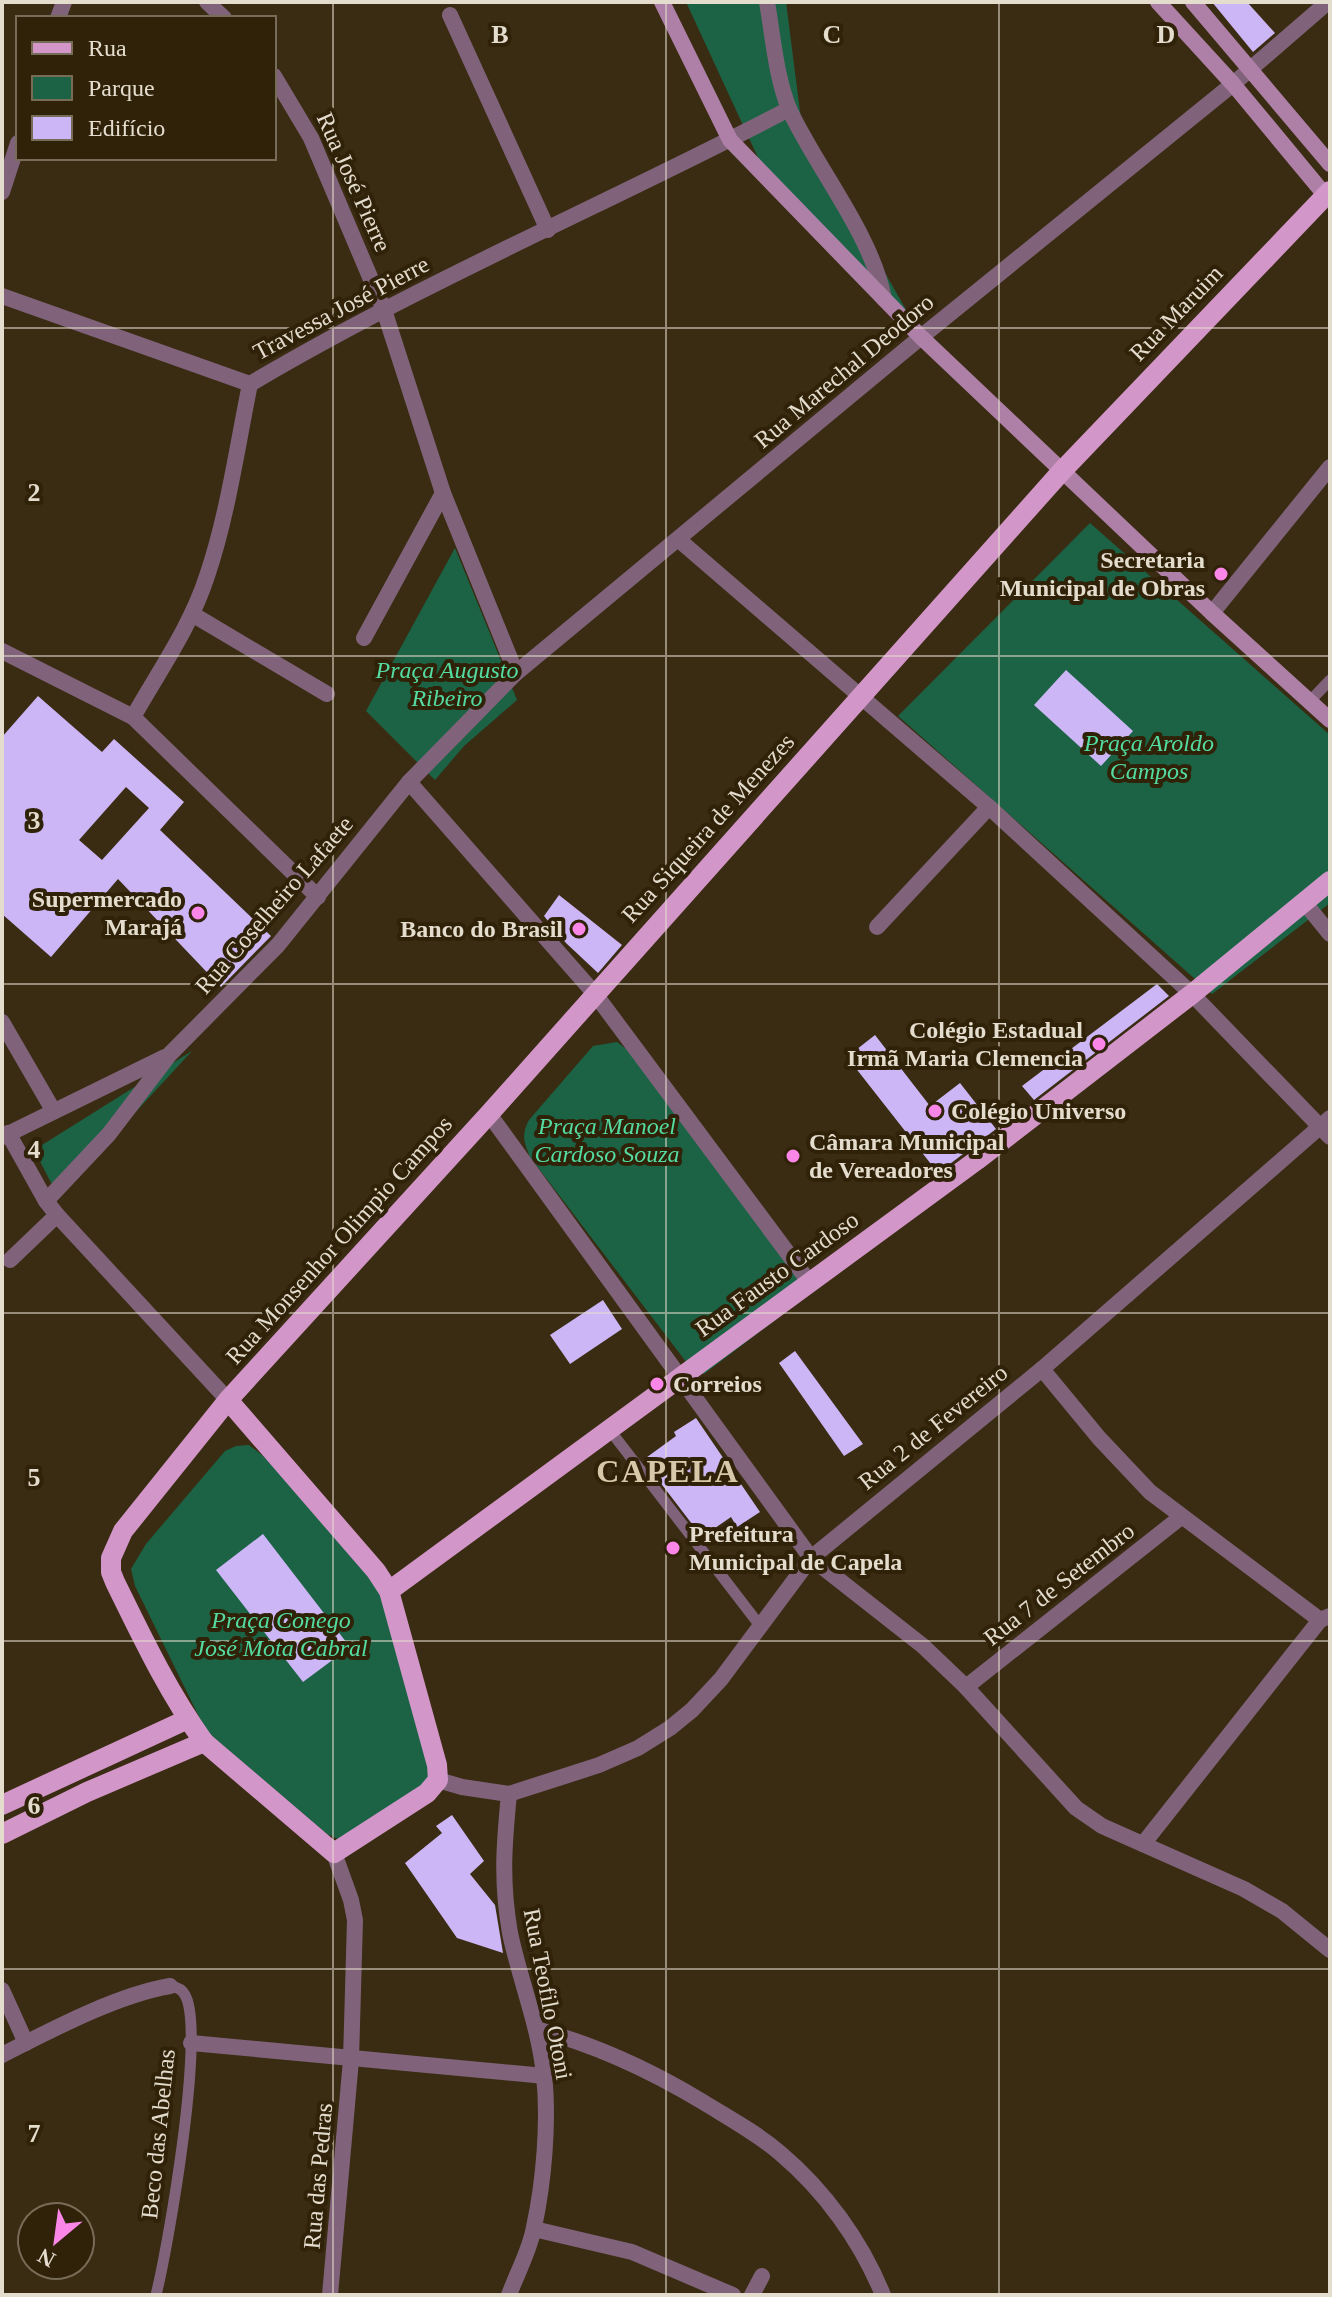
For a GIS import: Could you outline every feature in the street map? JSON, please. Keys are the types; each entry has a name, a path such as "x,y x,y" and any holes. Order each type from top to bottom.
{"main road":[{"name":"Rua Maruim","path":"1061,472 1328,193"},
{"path":"859,697 1061,472"},
{"name":"Rua Siqueira de Menezes","path":"595,994 859,697"},
{"path":"1192,994 1330,881"},
{"path":"489,1114 595,994"},
{"name":"Rua Fausto Cardoso","path":"389,1591 977,1160 1192,994"},
{"name":"Rua Monsenhor Olimpio Campos","path":"228,1400 489,1114"},
{"path":"228,1400 376,1571 389,1591 437,1765 438,1780 427,1793 334,1853 204,1742 148,1648 115,1582 111,1558 123,1531 228,1400"},
{"path":"2,1805 188,1719"},
{"path":"2,1834 87,1792 204,1742"}],"street":[{"path":"207,2 222,16"},
{"path":"662,2 730,140 921,337 1061,472 1330,720"},
{"path":"767,2 789,109 871,260 884,299"},
{"path":"1158,2 1328,193"},
{"path":"1193,2 1252,68 1330,164"},
{"name":"Rua Marechal Deodoro","path":"409,782 516,673 1327,6"},
{"path":"450,15 548,230"},
{"name":"Rua José Pierre","path":"276,79 311,138 384,310 443,493"},
{"name":"Travessa José Pierre","path":"133,717 192,614 207,575 250,384 315,345 789,109"},
{"path":"2,192 16,149"},
{"path":"2,296 250,384"},
{"path":"1212,613 1330,467"},
{"path":"364,638 443,493"},
{"path":"443,493 516,673"},
{"path":"679,540 989,807 1192,994 1327,1127"},
{"path":"192,614 327,694"},
{"path":"2,651 133,717 318,897"},
{"path":"409,782 595,994 810,1283"},
{"name":"Rua Coselheiro Lafaete","path":"170,1054 278,945 409,782"},
{"path":"877,927 989,807"},
{"path":"1304,902 1330,934"},
{"path":"2,1022 53,1110"},
{"path":"170,1054 5,1135 57,1215 228,1400"},
{"path":"46,1201 109,1134 170,1054"},
{"path":"489,1114 811,1558 923,1646 966,1687 1053,1787 1076,1808 1102,1826 1244,1889 1282,1911 1330,1950"},
{"name":"Rua 2 de Fevereiro","path":"438,1780 509,1794 599,1765 638,1748 670,1728 721,1679 811,1558 1042,1369 1327,1127"},
{"path":"10,1260 57,1215"},
{"path":"1042,1369 1126,1468 1181,1517 1325,1618 1143,1844"},
{"name":"Rua 7 de Setembro","path":"966,1687 1181,1517"},
{"name":"Rua Teofilo Otoni","path":"509,1794 502,1861 505,1901 545,2076 542,2167 534,2229 509,2295"},
{"name":"Rua das Pedras","path":"330,2295 351,2060 355,1920 334,1853"},
{"path":"2,2055 116,2002 151,1989 170,1986"},
{"path":"2,1990 26,2043"},
{"path":"536,2029 578,2040 621,2057 672,2083 780,2153 848,2228 868,2259 883,2295"},
{"path":"191,2043 545,2076"},
{"path":"534,2229 632,2252 733,2295"},
{"path":"752,2295 762,2276"}],"lane":[{"path":"1310,701 1330,680"},
{"path":"609,1429 761,1627"},
{"name":"Beco das Abelhas","path":"156,2295 181,2156 191,2043 187,1998 179,1988 170,1986"}],"green space":[{"path":"686,2 786,2 802,127 913,322 761,164"},
{"name":"Praça Aroldo Campos","path":"1090,523 1330,735 1330,903 1212,994 898,716"},
{"name":"Praça Augusto Ribeiro","path":"455,548 517,700 464,746 435,780 366,711"},
{"name":"Praça Manoel Cardoso Souza","path":"617,1042 633,1054 804,1288 800,1301 704,1374 693,1371 530,1157 525,1143 524,1134 529,1120 593,1046"},
{"path":"192,1051 58,1196 34,1150"},
{"name":"Praça Conego José Mota Cabral","path":"249,1445 391,1588 432,1782 347,1843 327,1834 206,1731 135,1586 131,1569 146,1544 225,1451"}],"building":[{"path":"1212,2 1247,2 1275,33 1253,52"},
{"path":"1066,670 1133,731 1101,766 1034,705"},
{"path":"38,696 102,752 114,739 184,802 160,830 271,936 221,987 118,879 51,957 2,914 2,737","holes":["126,787 149,808 102,860 79,840"]},
{"name":"Banco do Brasil","path":"559,895 622,945 598,973 566,943 544,916"},
{"name":"Colégio Estadual Irmã Maria Clemencia","path":"1157,984 1169,996 1034,1100 1022,1086"},
{"name":"Colégio Universo","path":"875,1035 930,1106 960,1083 996,1129 938,1173 847,1057"},
{"path":"603,1300 622,1329 570,1364 550,1335"},
{"path":"795,1351 863,1444 844,1456 779,1363"},
{"path":"696,1418 760,1512 737,1527 731,1517 702,1537 643,1460 676,1436 674,1432"},
{"path":"263,1534 350,1647 303,1682 216,1570"},
{"path":"452,1815 484,1861 470,1874 495,1905 503,1953 457,1938 405,1863 442,1833 436,1826"}],"place":[{"name":"Secretaria Municipal de Obras","path":"1221,574"},
{"name":"Supermercado Marajá","path":"198,913"},
{"name":"Banco do Brasil","path":"579,929"},
{"name":"Colégio Estadual Irmã Maria Clemencia","path":"1099,1044"},
{"name":"Colégio Universo","path":"935,1111"},
{"name":"Câmara Municipal de Vereadores","path":"793,1156"},
{"name":"Correios","path":"657,1384"},
{"name":"Prefeitura Municipal de Capela","path":"673,1548"}],"district":[{"name":"CAPELA","path":"668,1471"}]}
